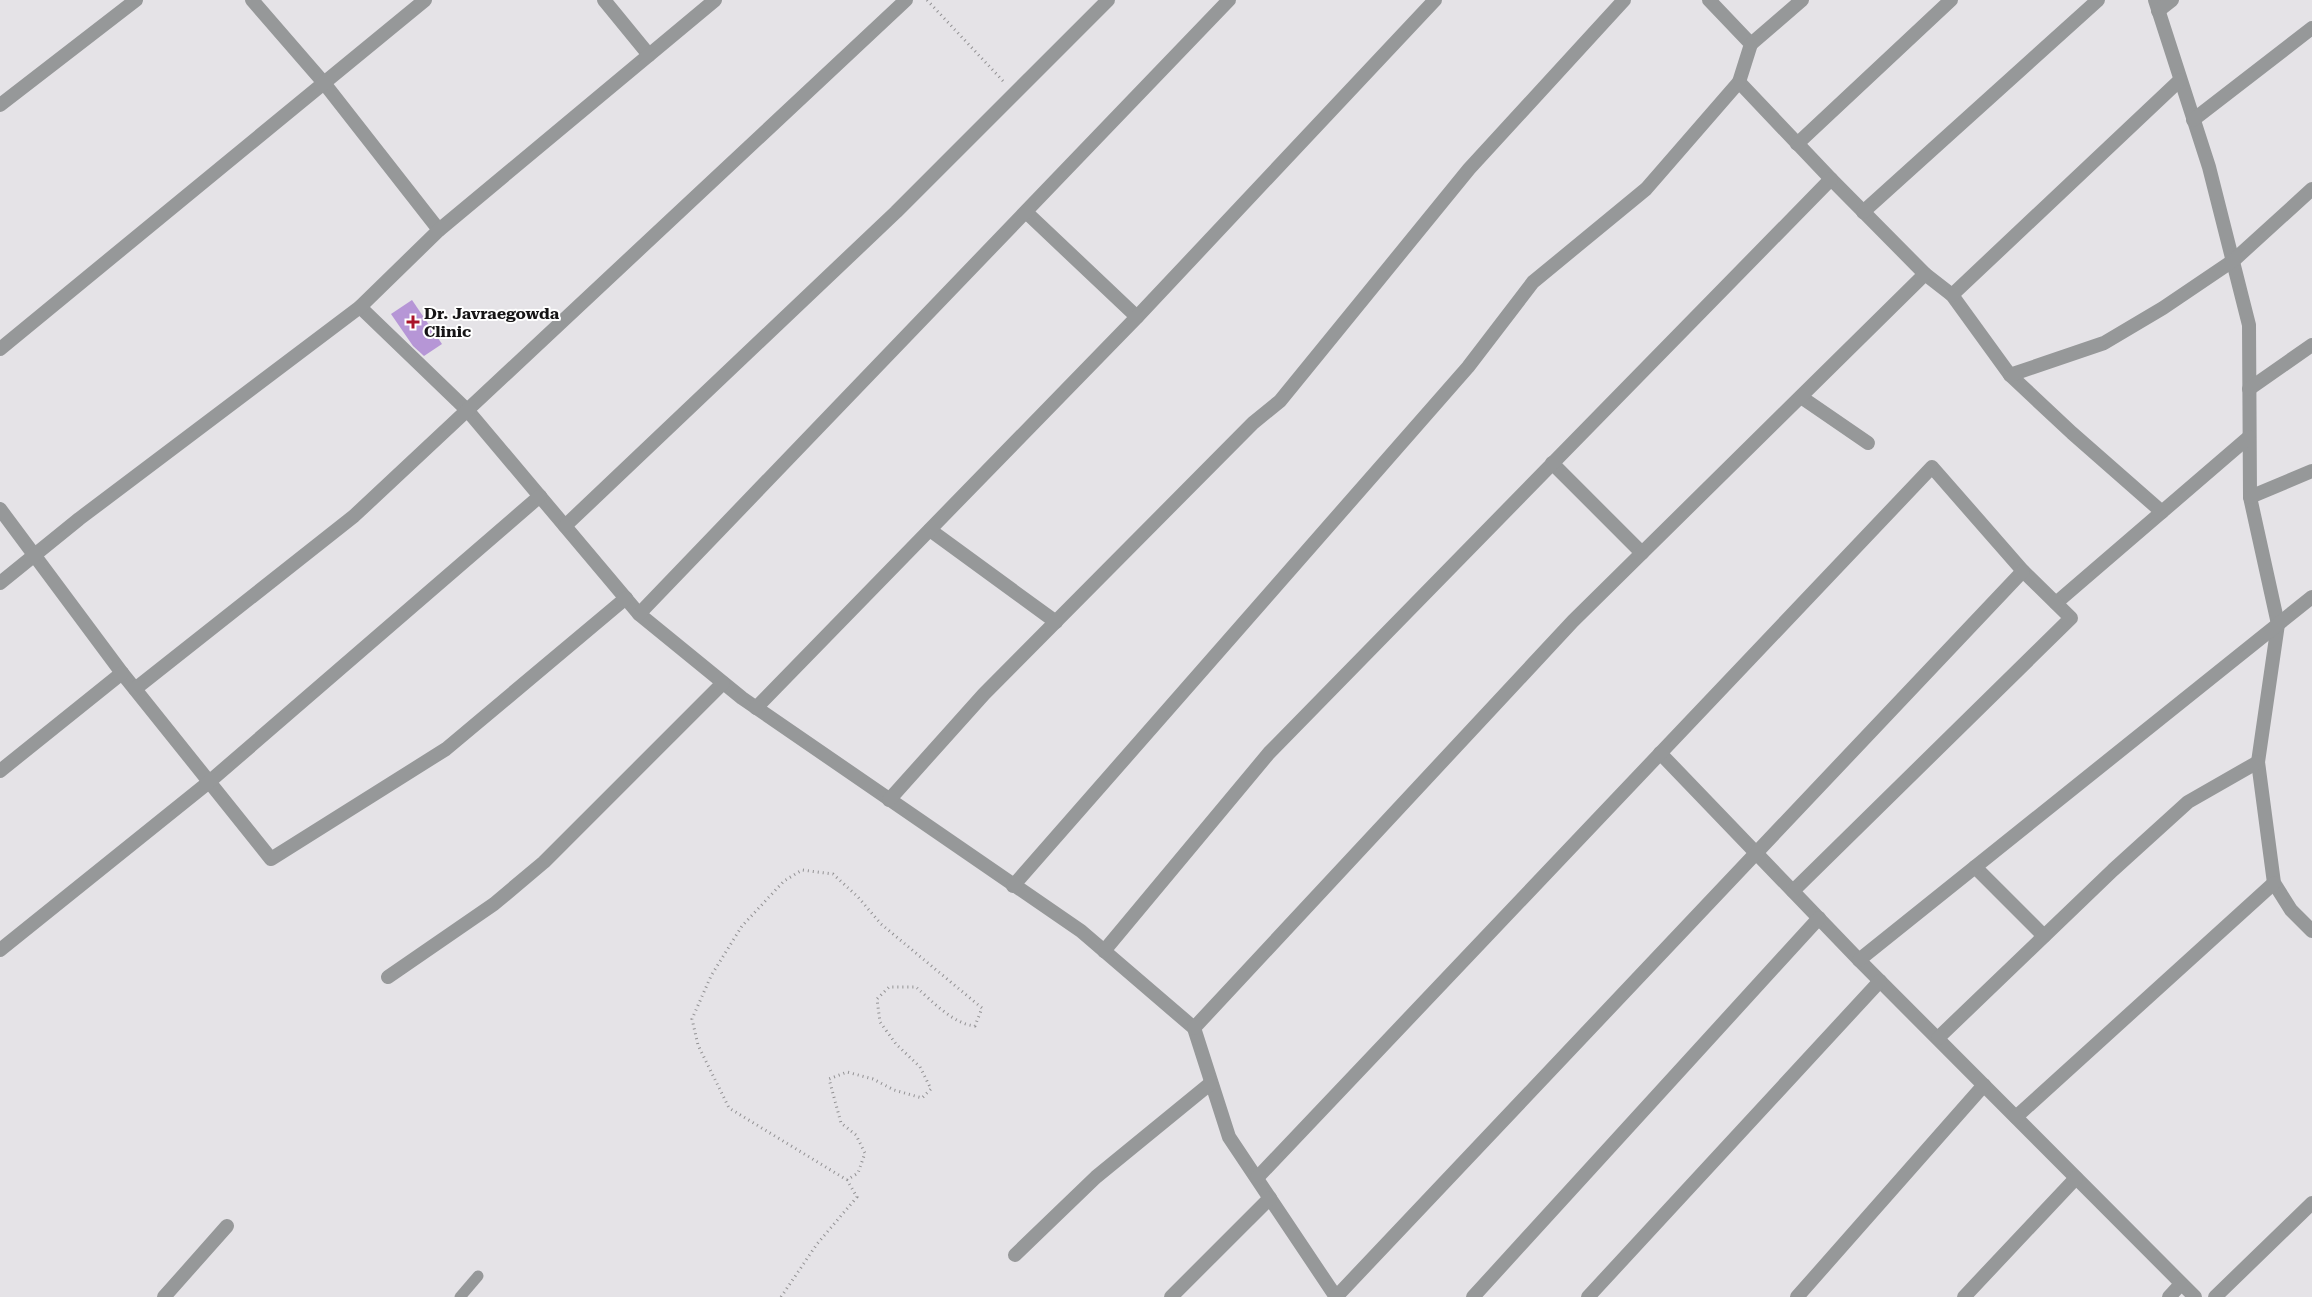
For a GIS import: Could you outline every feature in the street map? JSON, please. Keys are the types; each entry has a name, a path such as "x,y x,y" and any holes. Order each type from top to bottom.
{"street":[{"path":"0,105 136,0"},
{"path":"0,349 425,0"},
{"path":"604,0 649,55"},
{"path":"0,583 80,519 360,307 439,230 715,0"},
{"path":"135,689 354,516 906,0"},
{"path":"565,526 896,212 1108,0"},
{"path":"639,614 1229,0"},
{"path":"756,708 1137,317 1435,0"},
{"path":"889,800 984,694 1252,423 1280,402 1469,169 1624,0"},
{"path":"1709,0 1751,44"},
{"path":"1013,886 1468,367 1533,282 1646,189 1739,82 1751,44 1802,0"},
{"path":"1797,144 1951,0"},
{"path":"1863,212 2098,0"},
{"path":"2172,0 2157,5 2209,167 2249,325 2250,497 2278,624 2258,762 2274,883 2291,910 2312,931"},
{"path":"254,1 324,84 439,230"},
{"path":"2193,120 2312,28"},
{"path":"1952,295 2180,80"},
{"path":"1739,82 1863,212 1925,274 1952,295 2010,375 2072,433 2162,512"},
{"path":"1104,951 1270,753 1831,179"},
{"path":"2010,375 2104,343 2163,308 2234,260 2312,189"},
{"path":"1026,212 1137,317"},
{"path":"1194,1028 1573,621 1925,274"},
{"path":"360,307 468,411 639,614 756,708 1081,932 1194,1028 1229,1137 1336,1297 2023,571"},
{"path":"2249,389 2312,345"},
{"path":"1801,397 1868,443"},
{"path":"2056,603 2249,437"},
{"path":"1552,463 1642,553"},
{"path":"1257,1178 1932,467 2023,571 2071,618 1793,891"},
{"path":"2250,497 2312,471"},
{"path":"0,950 209,782 540,496"},
{"path":"0,509 122,673 271,859 446,749 626,598"},
{"path":"930,530 1056,622"},
{"path":"1859,960 2312,597"},
{"path":"0,771 122,673"},
{"path":"388,977 494,904 544,862 723,683"},
{"path":"1660,753 1859,960 2194,1297"},
{"path":"1938,1038 2188,802 2258,762"},
{"path":"1976,867 2044,936"},
{"path":"2016,1117 2274,883"},
{"path":"1472,1297 1819,918"},
{"path":"1588,1297 1880,981"},
{"path":"1015,1255 1096,1177 1211,1083"},
{"path":"1797,1297 1984,1085"},
{"path":"1964,1297 2076,1178"},
{"path":"1171,1297 1270,1198"},
{"path":"2215,1297 2312,1203"},
{"path":"164,1297 227,1226"},
{"path":"2169,1297 2181,1284"}],"lane":[{"path":"460,1297 478,1276"}],"path":[{"path":"927,0 1015,94"},
{"path":"781,1297 817,1244 857,1197 847,1180 729,1108 698,1045 692,1019 711,976 742,926 784,881 802,870 833,874 888,930 982,1008 975,1026 966,1025 934,1003 916,987 889,987 877,999 880,1022 896,1044 920,1067 931,1089 922,1098 894,1090 873,1079 847,1072 829,1079 841,1123 856,1135 865,1153 858,1173 847,1180"}],"building":[{"path":"412,300 442,344 424,356 413,346 391,314"}],"place":[{"name":"Dr. Javraegowda Clinic","path":"413,322"}]}
